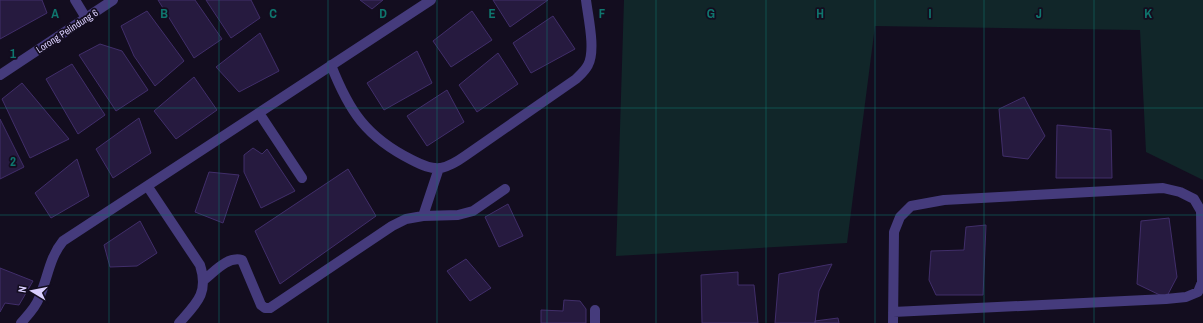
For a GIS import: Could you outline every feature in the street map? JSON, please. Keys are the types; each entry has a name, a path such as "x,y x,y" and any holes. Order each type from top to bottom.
{"street":[{"path":"75,0 86,18"},
{"name":"Lorong Pelindung 6","path":"0,75 113,0"},
{"path":"21,323 39,300 50,262 56,250 63,241 148,187 431,0"},
{"path":"331,65 342,95 368,130 403,155 428,166 439,168 451,165 576,79 585,71 589,64 591,46 586,0"},
{"path":"259,113 302,178"},
{"path":"423,216 439,168"},
{"path":"148,187 200,265 205,279 199,300 179,323"},
{"path":"893,312 1186,297 1198,292 1202,282 1201,211 1194,199 1180,192 1163,188 944,200 911,206 900,217 894,232 893,312 893,323"},
{"path":"205,279 230,260 236,258 242,260 261,305 264,308 270,308 406,218 458,215 473,211 505,189"},
{"path":"595,310 595,323"}],"green space":[{"path":"624,0 1203,0 1203,180 1146,152 1140,30 875,26 847,243 616,256"}],"building":[{"path":"0,0 42,0 47,13 0,39"},
{"path":"158,0 195,0 222,39 194,58"},
{"path":"206,0 251,0 260,18 231,38"},
{"path":"360,0 383,0 372,9"},
{"path":"493,0 548,0 510,27"},
{"path":"147,11 184,61 155,86 134,56 121,26"},
{"path":"472,11 492,40 451,67 433,41"},
{"path":"553,16 575,49 531,73 513,43"},
{"path":"260,33 279,71 239,92 216,67"},
{"path":"100,44 122,51 148,90 116,111 79,55"},
{"path":"417,51 432,83 384,110 367,83"},
{"path":"498,53 518,84 477,112 459,85"},
{"path":"72,64 105,115 78,134 46,79"},
{"path":"194,77 217,110 176,139 154,111"},
{"path":"22,83 69,139 30,158 2,99"},
{"path":"447,90 464,122 427,146 407,116"},
{"path":"1024,97 1045,136 1028,159 1003,156 999,109"},
{"path":"139,118 151,153 113,178 96,149"},
{"path":"0,119 24,167 0,179"},
{"path":"1057,125 1111,130 1112,178 1056,178"},
{"path":"253,148 262,154 267,149 295,191 261,208 244,172 244,155"},
{"path":"77,159 89,196 51,218 35,193"},
{"path":"348,169 376,216 280,284 255,231"},
{"path":"209,172 239,175 223,223 195,212"},
{"path":"508,204 523,236 499,247 485,217"},
{"path":"1169,218 1177,277 1166,298 1137,284 1141,221"},
{"path":"140,221 157,253 137,266 110,267 104,245"},
{"path":"986,225 983,295 936,295 929,280 931,251 964,250 966,227"},
{"path":"466,259 491,288 470,301 447,271"},
{"path":"832,264 819,291 815,323 775,323 779,274"},
{"path":"0,268 33,281 19,305 5,303 0,312"},
{"path":"738,272 738,285 754,285 758,323 702,323 701,275"},
{"path":"564,300 580,301 586,309 586,323 541,323 541,310 563,311"},
{"path":"838,318 839,323 815,323 815,321"}]}
